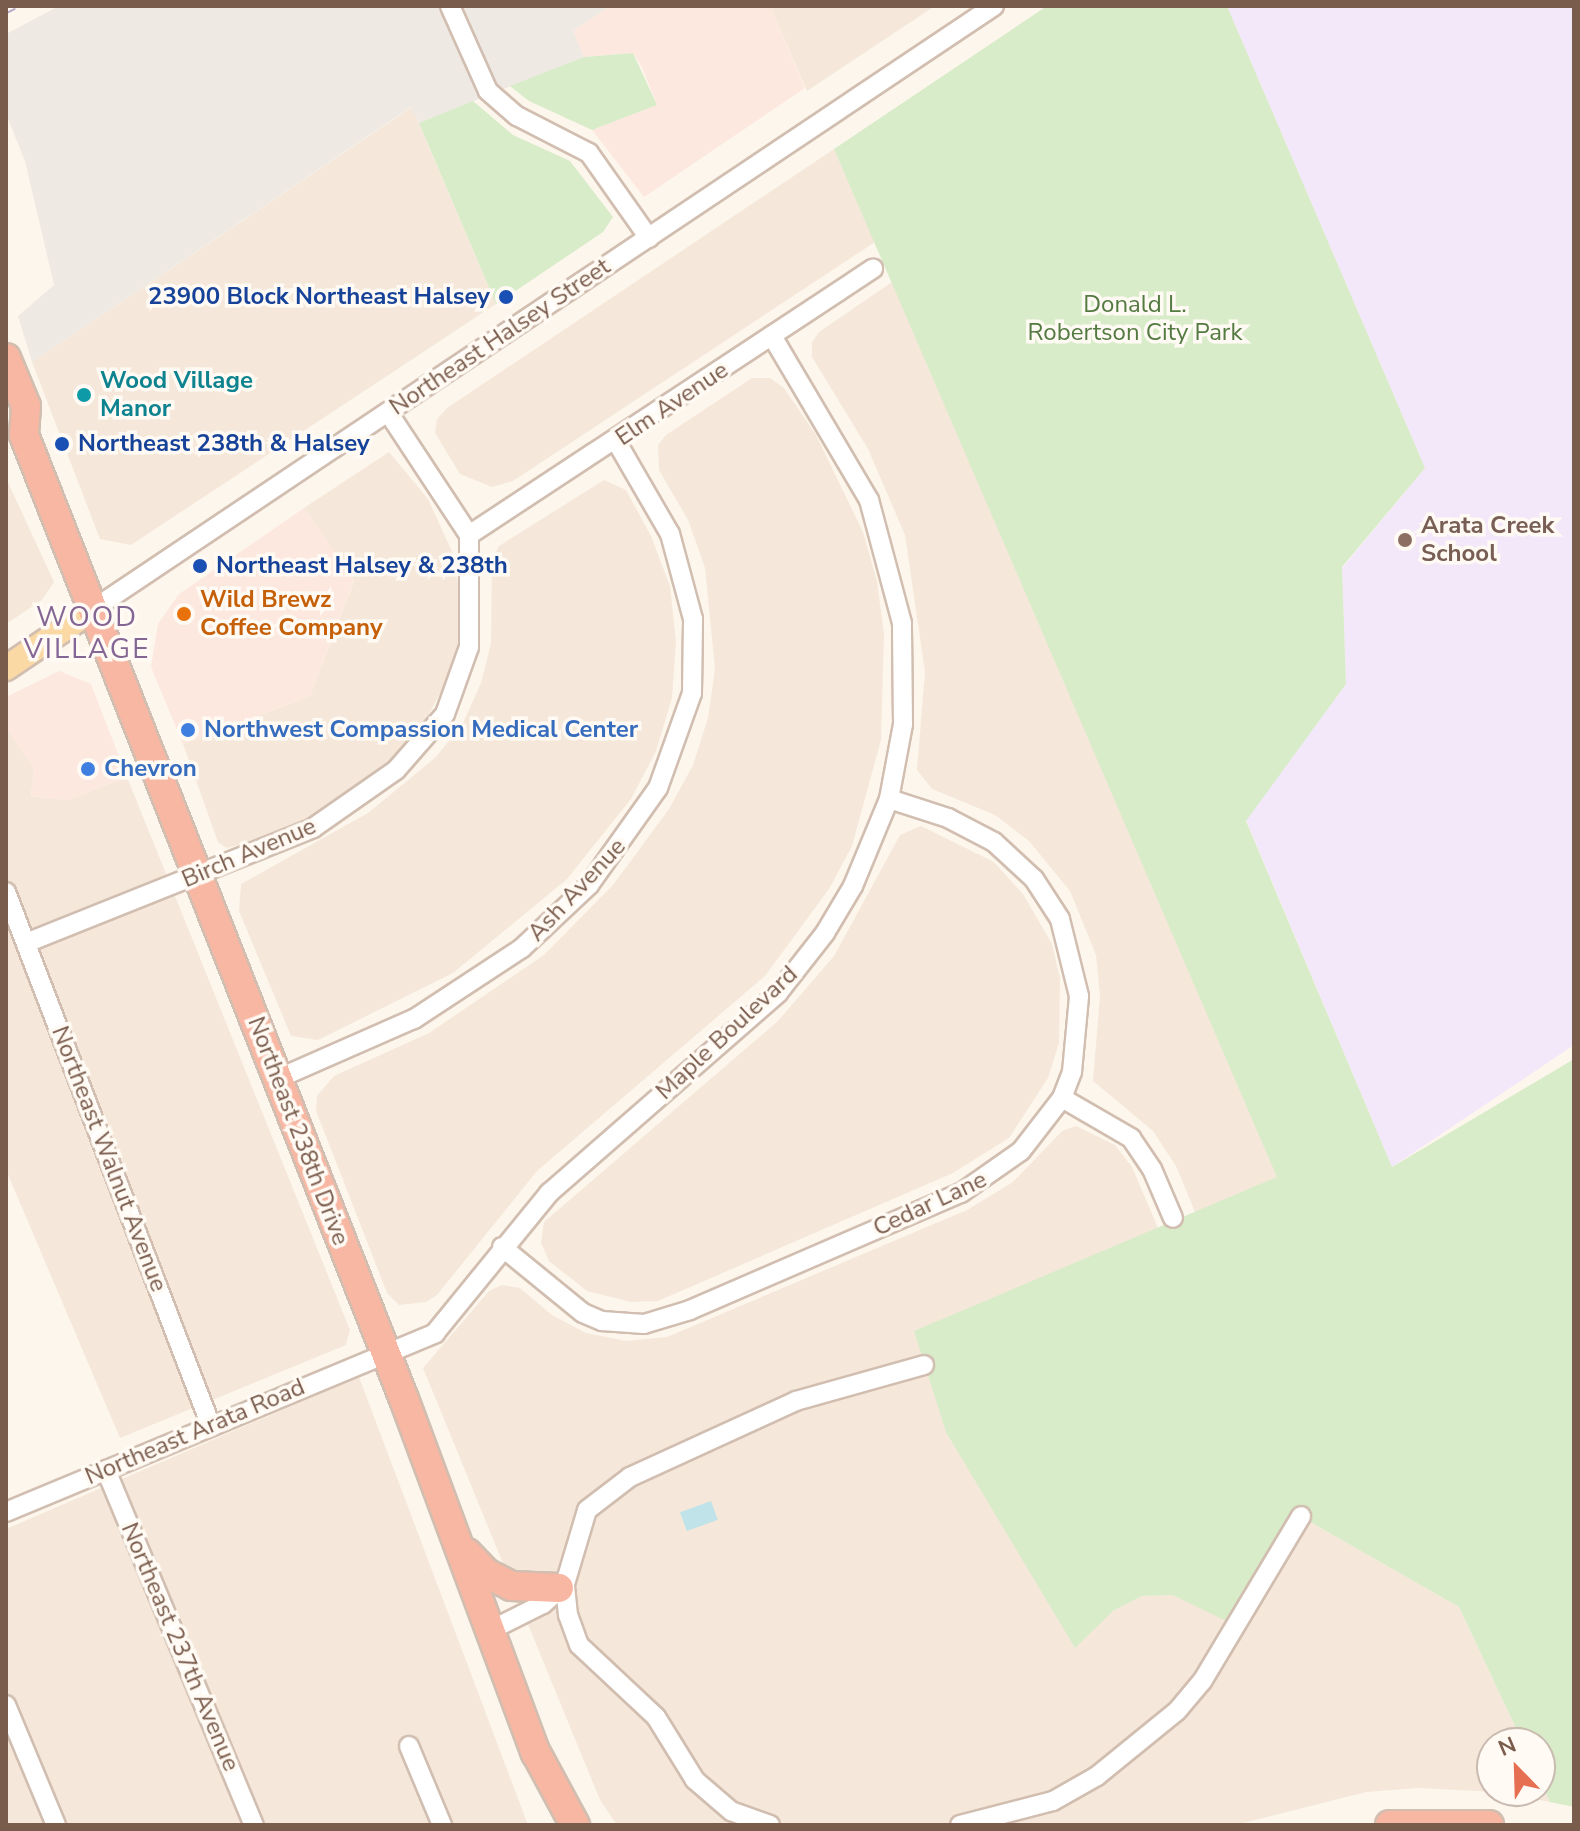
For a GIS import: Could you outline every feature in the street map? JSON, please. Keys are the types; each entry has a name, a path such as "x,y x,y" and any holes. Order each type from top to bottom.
{"highway":[{"name":"Northeast 238th Drive","path":"6,358 26,406 15,427 95,608 550,1785 575,1825"},
{"path":"457,1539 494,1578 519,1589 562,1586"},
{"path":"1390,1825 1489,1825"}],"main road":[{"name":"Northeast Halsey Street","path":"6,668 95,608"}],"street":[{"path":"450,6 488,91 517,116 589,153 649,238"},
{"name":"Northeast Halsey Street","path":"95,608 994,6"},
{"name":"Elm Avenue","path":"469,535 873,269"},
{"name":"Maple Boulevard","path":"385,1353 413,1341 445,1315 549,1193 778,993 825,933 853,886 889,799 904,686 902,623 893,577 862,487 772,336"},
{"path":"388,412 469,535"},
{"name":"Ash Avenue","path":"277,1079 414,1019 522,948 589,885 658,788 692,693 693,619 670,534 616,441"},
{"name":"Birch Avenue","path":"26,943 282,844 332,817 377,787 432,733 454,695 469,647 469,535"},
{"name":"Cedar Lane","path":"502,1247 583,1313 623,1325 666,1319 994,1175 1021,1151 1062,1098 1072,1072 1079,996 1071,949 1046,896 1018,863 971,828 889,799"},
{"name":"Northeast Walnut Avenue","path":"6,892 211,1426"},
{"path":"1062,1098 1131,1138 1152,1169 1173,1218"},
{"name":"Northeast Arata Road","path":"6,1512 385,1353"},
{"path":"491,1630 543,1604 562,1586 587,1510 630,1477 796,1401 924,1365"},
{"name":"Northeast 237th Avenue","path":"106,1470 254,1825"},
{"path":"960,1825 1053,1801 1097,1776 1177,1711 1203,1680 1301,1516"},
{"path":"562,1586 573,1631 591,1660 656,1717 695,1780 731,1811 770,1825"},
{"path":"6,1705 56,1825"},
{"path":"409,1746 442,1825"}],"shaded area":[{"path":"59,6 610,6 573,31 584,57 419,123 411,107 32,362 18,316 54,285 25,161 6,114 6,34"},
{"path":"610,6 770,6 805,88 644,197 592,130 657,105 642,67 633,53 584,57 573,31"},
{"path":"770,6 935,6 807,91"},
{"path":"1227,6 1574,6 1574,1045 1392,1167 1246,820 1346,684 1342,568 1425,468"},
{"path":"412,107 496,304 131,545 100,539 32,362"},
{"path":"834,149 875,242 513,481 492,487 460,474 435,433 437,419 447,408"},
{"path":"892,282 1278,1177 1195,1212 1176,1166 1153,1131 1093,1081 1100,996 1096,955 1070,891 1029,841 995,815 932,789 917,770 925,672 905,535 868,449 812,357 812,342 819,332"},
{"path":"752,378 770,378 784,388 816,435 863,532 877,581 884,634 881,740 852,846 829,889 765,976 537,1171 437,1295 426,1302 399,1305 387,1293 316,1111 317,1096 334,1076 429,1033 544,955 613,885 669,809 693,765 708,718 715,669 705,568 688,520 659,470 658,445 666,435"},
{"path":"389,452 428,499 455,558 463,625 454,668 418,734 385,768 334,804 275,835 227,848 218,842 183,744 310,696 354,581 304,508"},
{"path":"6,478 54,582 42,600 6,624"},
{"path":"604,480 626,490 651,536 670,586 676,642 672,698 656,751 631,799 567,879 453,973 318,1040 291,1036 239,911 241,884 368,813 436,757 463,723 481,683 491,643 492,560 499,546"},
{"path":"304,508 354,580 310,696 183,744 151,667 158,624 179,594"},
{"name":"Chevron","path":"59,671 91,684 127,777 67,800 31,796 34,768 6,727 6,697"},
{"path":"6,727 34,768 31,796 67,800 127,777 350,1330 346,1345 120,1438 6,1170"},
{"path":"921,826 994,862 1023,894 1052,944 1060,978 1059,1043 1048,1078 1009,1138 953,1173 658,1301 631,1302 587,1291 549,1261 541,1243 544,1222 778,1021 834,956 900,835"},
{"path":"1076,1126 1115,1145 1132,1167 1158,1228 914,1332 1075,1647 1113,1611 1142,1596 1173,1595 1205,1607 1298,1515 1459,1607 1515,1727 1476,1727 1476,1791 1419,1788 1366,1792 1235,1825 617,1825 600,1800 423,1368 489,1291 502,1285 520,1288 552,1315 586,1333 626,1341 667,1337 967,1210 1013,1182 1062,1131"},
{"path":"359,1377 528,1825 6,1825 6,1529"}],"green space":[{"name":"Donald L. Robertson City Park","path":"1047,6 1227,6 1425,468 1342,567 1346,684 1246,821 1392,1167 1574,1059 1574,1807 1556,1803 1556,1727 1515,1727 1459,1607 1298,1515 1232,1624 1173,1595 1142,1596 1113,1611 1075,1648 946,1432 914,1331 1277,1177 834,149"},
{"path":"633,53 657,105 592,130 529,101 510,86 584,57"},
{"path":"473,101 513,135 570,161 613,217 603,232 496,304 419,123"}],"water":[{"path":"711,1501 718,1520 687,1531 680,1512"}],"railway":[{"path":"6,10 14,6"}],"place":[{"name":"23900 Block Northeast Halsey","path":"506,297"},
{"name":"Wood Village Manor","path":"84,395"},
{"name":"Northeast 238th & Halsey","path":"62,444"},
{"name":"Arata Creek School","path":"1405,540"},
{"name":"Northeast Halsey & 238th","path":"200,566"},
{"name":"Wild Brewz Coffee Company","path":"184,614"},
{"name":"Northwest Compassion Medical Center","path":"188,730"},
{"name":"Chevron","path":"88,769"}],"district":[{"name":"WOOD VILLAGE","path":"87,633"}]}
